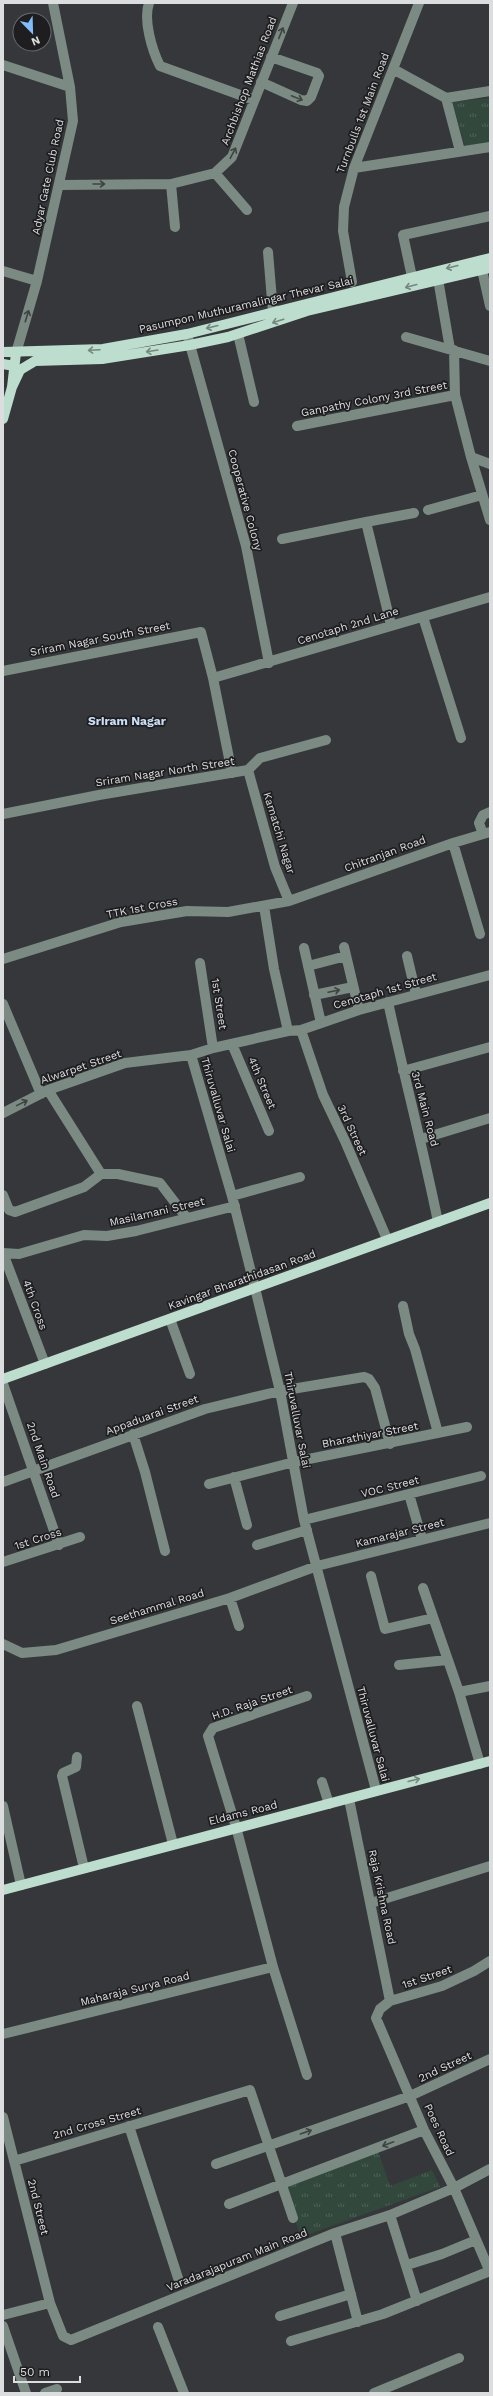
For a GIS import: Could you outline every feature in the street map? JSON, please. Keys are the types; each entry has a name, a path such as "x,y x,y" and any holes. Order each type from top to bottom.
{"main road":[{"name":"Pasumpon Muthuramalingar Thevar Salai","path":"3,352 16,353 103,349 187,334 490,258"},
{"name":"Pasumpon Muthuramalingar Thevar Salai","path":"12,387 20,370 35,361 102,359 190,345 238,334 307,311 356,301 438,279 486,269"},
{"path":"295,306 307,311"},
{"path":"3,419 12,387 16,353"},
{"path":"3,364 14,366"},
{"name":"Kavingar Bharathidasan Road","path":"3,1379 490,1203"},
{"name":"Eldams Road","path":"3,1890 236,1827 349,1799 376,1790 490,1761"}],"street":[{"name":"Adyar Gate Club Road","path":"16,353 37,281 60,185 73,121 70,87 53,3"},
{"path":"149,3 147,16 156,58 160,66 254,100"},
{"name":"Archbishop Mathias Road","path":"60,185 171,184 215,173 232,157 293,3"},
{"name":"Turnbulls 1st Main Road","path":"352,282 343,231 344,207 354,168 418,3"},
{"path":"261,82 301,100 306,101 311,97 319,76 317,73 271,57"},
{"path":"3,65 70,87"},
{"path":"393,69 446,98 490,91"},
{"path":"446,98 460,151"},
{"path":"354,168 490,147"},
{"path":"215,173 247,210"},
{"path":"171,184 175,228"},
{"path":"412,277 403,235 490,216"},
{"path":"268,252 273,312"},
{"path":"486,269 490,306"},
{"path":"3,271 37,281"},
{"path":"438,279 452,350 455,395 470,458 490,520"},
{"name":"Cooperative Colony","path":"187,334 246,546 269,663"},
{"path":"238,334 254,402"},
{"path":"406,337 490,361"},
{"name":"Ganpathy Colony 3rd Street","path":"297,426 455,395"},
{"path":"470,458 490,464"},
{"path":"428,510 482,495"},
{"path":"282,539 414,513"},
{"path":"366,522 391,625"},
{"name":"Cenotaph 2nd Lane","path":"213,678 269,663 391,625 490,597"},
{"path":"423,617 461,738"},
{"name":"Sriram Nagar South Street","path":"3,671 201,632 204,638 213,678"},
{"path":"213,678 232,773"},
{"name":"Sriram Nagar North Street","path":"3,814 99,795 248,770 260,758 326,740"},
{"name":"Kamatchi Nagar","path":"248,770 275,867 289,901"},
{"path":"486,833 479,823 483,815 490,812"},
{"name":"Chitranjan Road","path":"289,901 453,842 486,833"},
{"path":"453,842 480,934"},
{"name":"TTK 1st Cross","path":"3,959 121,922 187,911 228,912 289,901"},
{"path":"264,906 274,970 288,1031"},
{"path":"304,948 321,1022"},
{"path":"308,966 345,951 359,1010"},
{"path":"407,956 416,994"},
{"name":"1st Street","path":"200,963 213,1048"},
{"name":"Cenotaph 1st Street","path":"288,1031 301,1030 359,1010 490,975"},
{"path":"314,995 353,987"},
{"name":"3rd Main Road","path":"388,1002 403,1071 422,1139 438,1222"},
{"path":"3,1004 45,1092 101,1174"},
{"name":"3rd Street","path":"301,1030 323,1095 345,1141 387,1239"},
{"name":"Alwarpet Street","path":"3,1112 45,1092 125,1063 191,1055 213,1048 288,1031"},
{"name":"4th Street","path":"232,1044 270,1131"},
{"path":"403,1071 490,1046"},
{"name":"Thiruvalluvar Salai","path":"191,1055 232,1196 280,1391 306,1525 376,1790"},
{"path":"422,1139 490,1118"},
{"path":"3,1195 9,1210 13,1212 84,1187 101,1174 118,1174 160,1183 186,1217"},
{"path":"232,1196 300,1177"},
{"name":"Masilamani Street","path":"3,1253 20,1254 84,1236 107,1236 234,1206"},
{"name":"4th Cross","path":"3,1253 44,1364"},
{"path":"403,1306 409,1334 415,1349 438,1433"},
{"path":"170,1319 190,1374"},
{"name":"Appaduarai Street","path":"3,1482 205,1409 280,1391 364,1377 369,1378 375,1388 390,1444"},
{"name":"2nd Main Road","path":"3,1384 59,1545"},
{"name":"Bharathiyar Street","path":"209,1484 294,1462 390,1444 467,1427"},
{"path":"133,1434 145,1472 164,1551"},
{"name":"VOC Street","path":"257,1545 306,1525 409,1494 481,1476"},
{"path":"234,1477 247,1525"},
{"path":"409,1494 422,1539"},
{"name":"Kamarajar Street","path":"317,1566 490,1523"},
{"name":"1st Cross","path":"3,1562 80,1537"},
{"name":"Seethammal Road","path":"3,1644 22,1653 56,1650 230,1598 317,1566"},
{"path":"371,1576 385,1629 433,1618"},
{"path":"423,1588 447,1660 460,1692 480,1764"},
{"path":"230,1598 239,1626"},
{"path":"399,1665 447,1660"},
{"path":"460,1692 490,1686"},
{"name":"H.D. Raja Street","path":"236,1827 208,1739 209,1733 214,1728 307,1696"},
{"path":"137,1706 173,1844"},
{"path":"77,1757 76,1767 64,1773 62,1776 84,1868"},
{"path":"322,1782 329,1804"},
{"name":"Raja Krishna Road","path":"349,1799 390,2001"},
{"path":"3,1806 21,1885"},
{"path":"236,1827 273,1967 307,2075"},
{"path":"371,1903 490,1866"},
{"name":"1st Street","path":"390,2001 442,1986 474,1971 490,1960"},
{"name":"Maharaja Surya Road","path":"3,2034 273,1967"},
{"name":"Poes Road","path":"390,2001 380,2009 376,2018 424,2130 454,2188 476,2240 486,2249 490,2272"},
{"name":"2nd Street","path":"216,2164 410,2096 490,2059"},
{"name":"2nd Cross Street","path":"14,2161 250,2090 270,2145"},
{"name":"2nd Street","path":"3,2117 50,2303"},
{"path":"129,2126 178,2278"},
{"path":"229,2204 424,2130"},
{"path":"270,2145 293,2218"},
{"path":"454,2188 490,2169"},
{"name":"Varadarajapuram Main Road","path":"50,2303 63,2336 71,2340 335,2233 390,2215 454,2188"},
{"path":"390,2215 407,2265 417,2301"},
{"path":"335,2233 358,2322"},
{"path":"407,2265 442,2254 476,2240"},
{"path":"291,2341 358,2322 417,2301 490,2272"},
{"path":"280,2316 351,2294"},
{"path":"3,2315 50,2303"},
{"path":"3,2326 26,2393"},
{"path":"158,2327 184,2393"},
{"path":"374,2393 459,2358"},
{"path":"45,2393 57,2389"}],"green space":[{"path":"490,98 490,143 465,146 452,102"},
{"path":"378,2151 390,2186 432,2170 440,2187 301,2237 283,2183"}],"district":[{"name":"Sriram Nagar","path":"127,721"}]}
